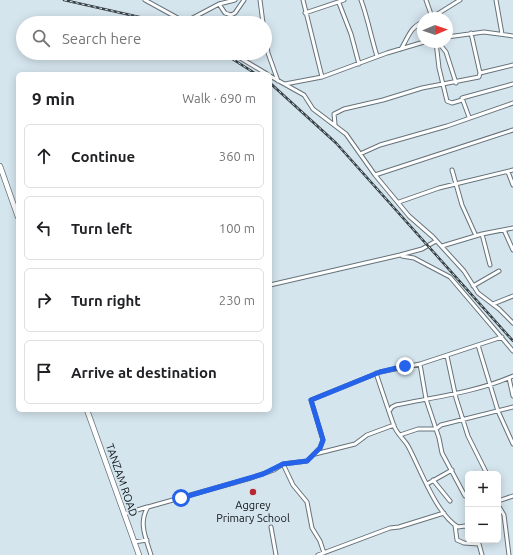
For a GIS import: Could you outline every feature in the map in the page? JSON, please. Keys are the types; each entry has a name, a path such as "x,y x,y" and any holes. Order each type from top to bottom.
{"highway":[{"path":"0,166 16,211"},
{"name":"TANZAM ROAD","path":"88,412 139,555"}],"street":[{"path":"145,0 149,0 155,6 174,16"},
{"path":"196,16 219,4 235,0"},
{"path":"219,4 224,13 231,16 236,13 244,0"},
{"path":"260,0 262,16"},
{"path":"302,0 322,77"},
{"path":"329,0 332,5"},
{"path":"305,13 344,0"},
{"path":"361,0 367,16 377,56"},
{"path":"426,0 429,12"},
{"path":"441,12 460,0"},
{"path":"496,0 502,34"},
{"path":"339,2 352,34 359,64"},
{"path":"400,49 410,31 417,25"},
{"path":"453,36 492,32 513,36"},
{"path":"471,33 480,73"},
{"path":"285,84 322,77 377,56 417,44"},
{"path":"437,48 439,68 448,103 513,84"},
{"path":"442,48 446,52 456,82"},
{"path":"244,60 264,72"},
{"path":"270,60 278,82"},
{"path":"335,124 334,114 344,109 383,100 422,88 479,77 480,73 513,65"},
{"path":"272,78 304,95 313,109 335,124 346,134 375,175 418,225 428,232 469,276 473,286 482,298 493,304 513,323"},
{"path":"462,100 469,117"},
{"path":"360,154 380,145 447,126 469,117 513,103"},
{"path":"375,175 428,156 459,149 513,130"},
{"path":"452,170 462,205 476,236"},
{"path":"399,202 418,194 513,170"},
{"path":"508,172 513,185"},
{"path":"442,246 482,234 513,228"},
{"path":"504,230 513,250"},
{"path":"482,234 490,265"},
{"path":"272,285 400,255 422,249 436,241"},
{"path":"400,255 414,258 450,277 513,351"},
{"path":"473,286 499,271"},
{"path":"493,304 513,296"},
{"path":"124,514 251,478 274,470 283,464 307,461 314,455 323,440 311,400 388,369 420,364 502,337"},
{"path":"478,345 498,411 513,444"},
{"path":"447,356 455,393 468,436 486,471"},
{"path":"420,364 426,399 442,453 452,470 459,488 465,496"},
{"path":"376,373 390,410 394,426 408,446 427,484 444,513 458,527 465,526"},
{"path":"390,410 396,405 491,385 513,376"},
{"path":"509,378 513,396"},
{"path":"400,435 418,429 436,429 441,425 513,407"},
{"path":"314,455 355,444 367,435 394,426"},
{"path":"283,464 293,485 307,502 312,528 320,541 324,553"},
{"path":"427,484 452,470"},
{"path":"433,480 450,501"},
{"path":"501,500 513,496"},
{"path":"148,507 142,517 146,540 151,555"},
{"path":"499,507 504,515 508,555"},
{"path":"318,555 390,528 444,513"},
{"path":"455,525 456,538 460,542 479,544 482,555"},
{"path":"271,527 276,555"},
{"path":"134,542 146,540"}],"railway":[{"path":"64,0 135,16"},
{"path":"234,60 253,72"},
{"path":"272,85 336,143 513,341"}],"place":[{"name":"Aggrey Primary School","path":"253,492"}],"route":[{"path":"181,498 251,478 274,470 283,464 302,460 307,461 320,448 323,440 310,401 313,398 388,369 396,369 405,366"}]}
